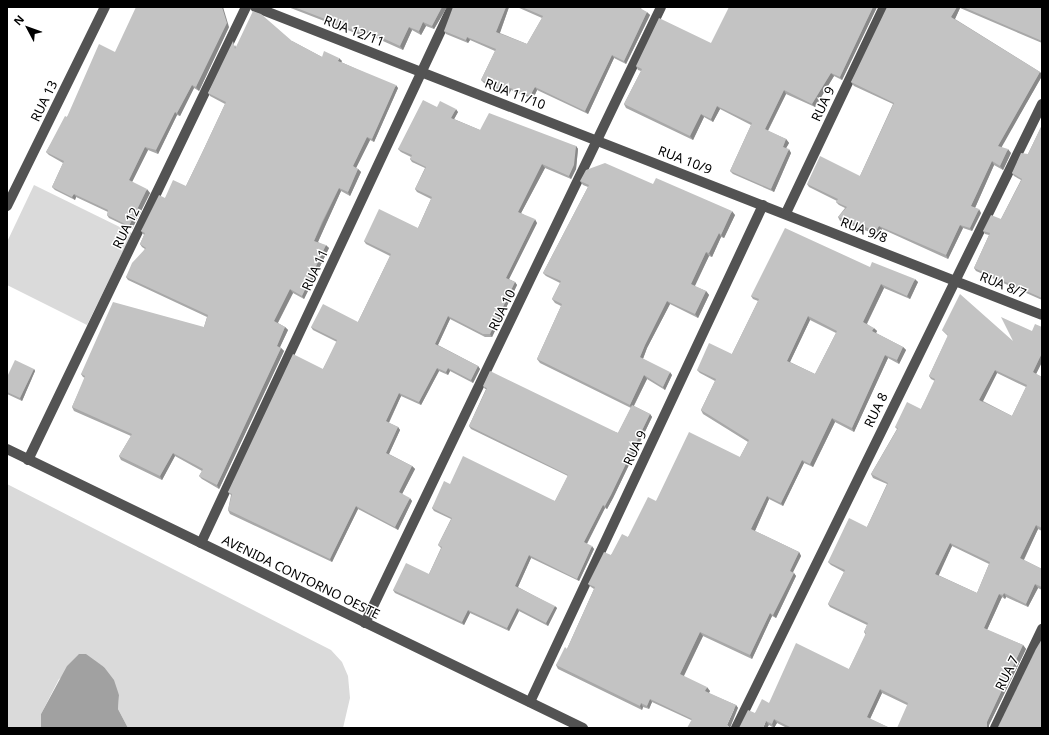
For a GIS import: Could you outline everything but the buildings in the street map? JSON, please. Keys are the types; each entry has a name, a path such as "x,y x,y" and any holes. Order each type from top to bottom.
{"street":[{"name":"RUA 13","path":"7,206 105,7"},
{"name":"RUA 12","path":"28,460 246,7"},
{"name":"RUA 12/11","path":"255,7 422,71"},
{"name":"RUA 11","path":"201,544 452,7"},
{"name":"RUA 10","path":"365,623 661,7"},
{"name":"RUA 9","path":"786,213 884,7"},
{"name":"RUA 11/10","path":"422,71 598,140"},
{"name":"RUA 8","path":"736,728 954,279 1042,104"},
{"name":"RUA 10/9","path":"598,140 764,205"},
{"name":"RUA 9","path":"530,702 764,205"},
{"name":"RUA 9/8","path":"764,205 954,279"},
{"name":"RUA 8/7","path":"954,279 1042,315"},
{"name":"AVENIDA CONTORNO OESTE","path":"7,450 583,728"},
{"name":"RUA 7","path":"995,728 1042,629"}],"shaded area":[{"path":"34,185 132,233 87,325 7,285 7,242"},
{"path":"7,484 331,650 342,662 348,676 350,698 343,728 128,728 118,709 119,695 104,667 96,662 59,679 41,714 41,728 7,728"},
{"path":"79,654 86,654 104,667 114,680 119,695 118,709 128,728 41,728 41,714 67,666"}]}
